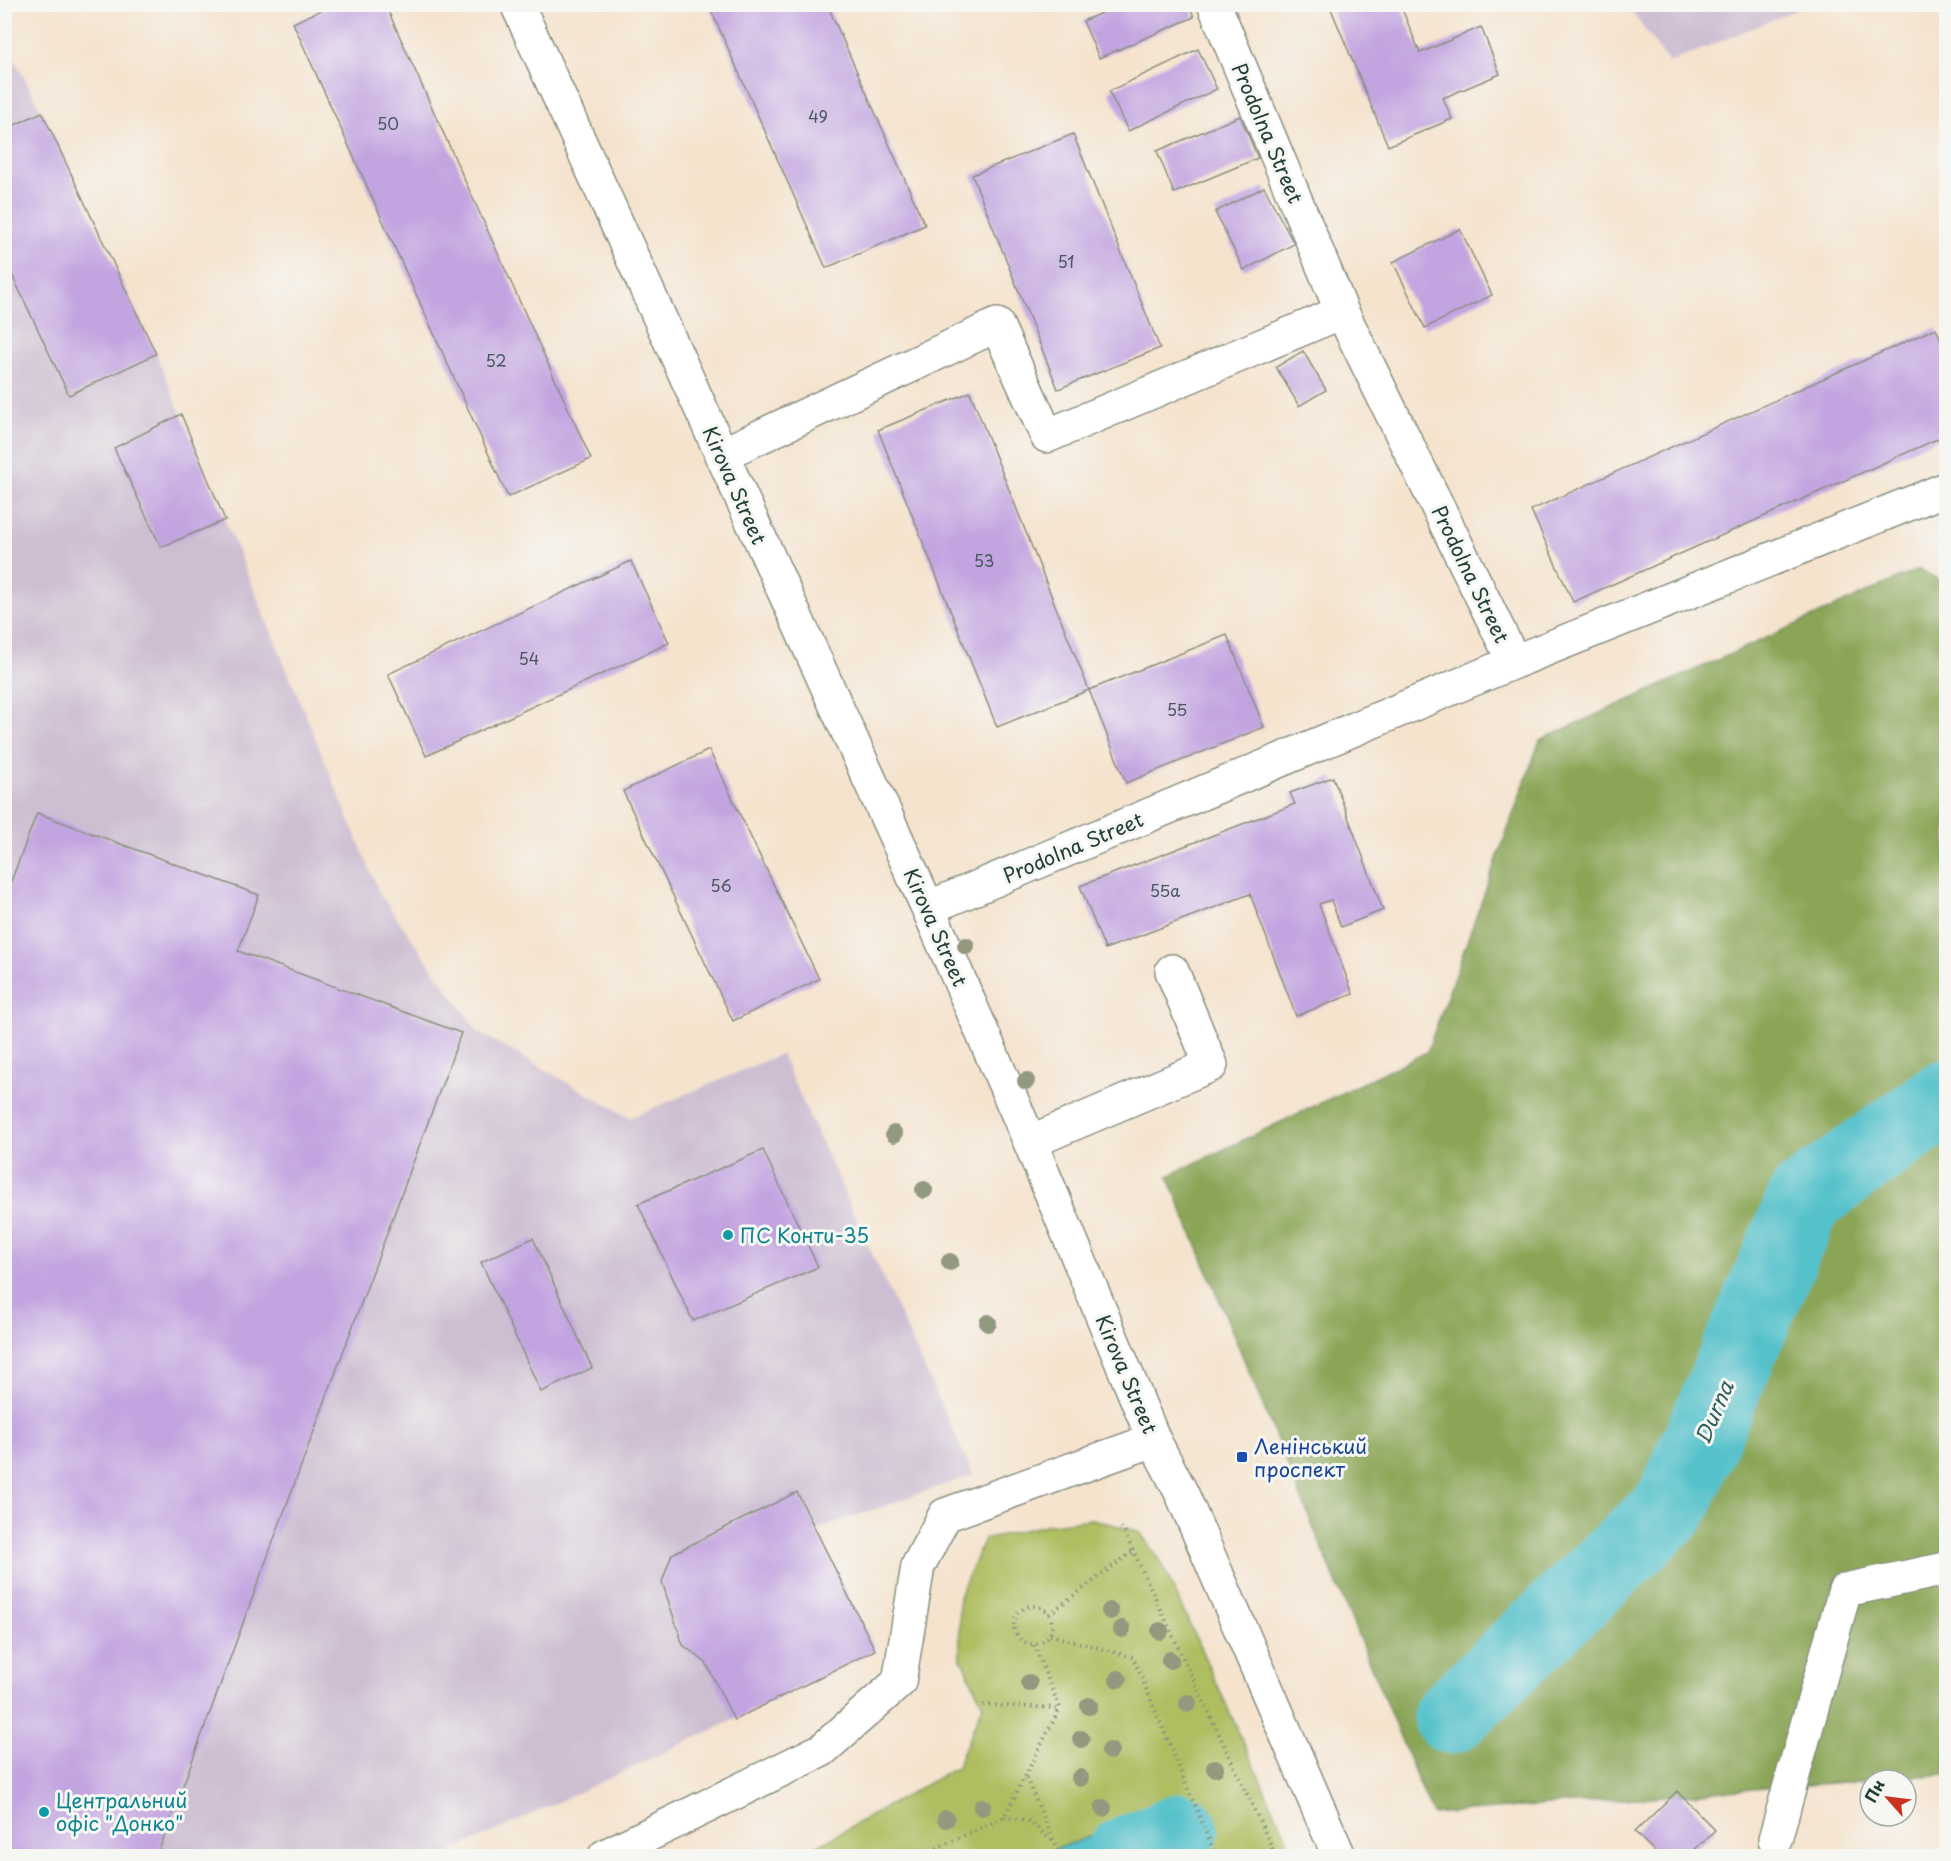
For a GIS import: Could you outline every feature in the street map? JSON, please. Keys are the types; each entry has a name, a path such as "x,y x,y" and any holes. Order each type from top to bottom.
{"street":[{"name":"Kirova Street","path":"517,4 928,908 1030,1142 1154,1440 1182,1494 1339,1857"},
{"name":"Prodolna Street","path":"928,908 1514,662 1342,312 1214,4"},
{"path":"721,455 997,325 1047,436 1342,312"},
{"path":"1514,662 1947,489"},
{"path":"1030,1142 1211,1065 1172,971"},
{"path":"605,1857 822,1750 899,1682 918,1566 945,1515 1154,1440"},
{"path":"1775,1839 1845,1590 1947,1569"}],"path":[{"path":"1122,1527 1276,1857"},
{"path":"1049,1614 1133,1551"},
{"path":"1032,1606 1041,1608 1049,1614 1053,1624 1050,1635 1042,1642 1034,1645 1023,1642 1017,1636 1014,1626 1016,1616 1023,1609 1032,1606"},
{"path":"1050,1635 1133,1657 1216,1857"},
{"path":"1004,1817 1060,1708 1034,1645"},
{"path":"983,1705 1060,1708"},
{"path":"1026,1777 1061,1857"},
{"path":"920,1857 1004,1817 1029,1821 1057,1845"}],"shaded area":[{"path":"1627,5 1807,5 1669,63"},
{"path":"4,39 42,112 156,354 380,894 478,1032 630,1118 781,1054 973,1475 815,1530 875,1650 734,1720 442,1856 5,1856"}],"green space":[{"path":"1919,569 1946,584 1946,1774 1918,1776 1918,1768 1858,1768 1858,1781 1432,1814 1168,1176 1427,1052 1540,740"},
{"path":"1092,1519 1140,1532 1163,1566 1295,1856 799,1856 957,1767 983,1705 960,1656 959,1597 984,1539 1045,1525"}],"water":[{"path":"1155,1828 1164,1854 1158,1856 1037,1856 1111,1829 1128,1838"}],"building":[{"path":"334,4 385,4 591,459 508,497 293,23"},
{"path":"719,4 827,4 925,225 826,268 710,8"},
{"path":"1122,4 1189,4 1194,17 1099,58 1083,21"},
{"path":"1329,4 1400,4 1420,53 1481,27 1500,74 1443,98 1452,119 1388,146"},
{"path":"1198,49 1217,89 1128,131 1109,91"},
{"path":"42,112 156,354 69,395 4,258 4,130"},
{"path":"1240,116 1258,158 1174,193 1157,151"},
{"path":"1073,134 1160,348 1058,389 972,175"},
{"path":"1264,187 1294,244 1244,270 1215,212"},
{"path":"1460,229 1492,295 1425,328 1393,262"},
{"path":"1936,328 1946,353 1946,435 1573,602 1531,510"},
{"path":"1303,351 1326,390 1299,406 1276,367"},
{"path":"970,392 1089,690 997,727 878,430"},
{"path":"181,414 225,520 161,547 114,448"},
{"path":"631,561 669,643 426,756 388,674"},
{"path":"1227,635 1264,727 1126,783 1089,690"},
{"path":"709,750 819,979 733,1021 623,791"},
{"path":"1333,777 1383,910 1341,927 1331,900 1319,904 1353,994 1296,1016 1250,894 1105,949 1080,886 1295,804 1290,793"},
{"path":"37,813 259,895 238,951 461,1033 157,1856 4,1856 4,900"},
{"name":"ПС Конти-35","path":"763,1150 818,1267 693,1321 638,1204"},
{"path":"533,1238 592,1368 541,1392 481,1262"},
{"path":"797,1492 875,1650 734,1720 706,1663 683,1645 662,1582 672,1554"},
{"path":"1677,1791 1715,1830 1688,1856 1659,1856 1635,1832"}],"waterway":[{"name":"Durna","path":"1451,1716 1672,1506 1805,1199 1946,1097"},
{"name":"Durna","path":"1123,1856 1181,1831"}],"place":[{"name":"ПС Конти-35","path":"728,1235"},
{"name":"Ленінський проспект","path":"1242,1457"},
{"name":"Центральний офіс \"Донко\"","path":"44,1812"}]}
